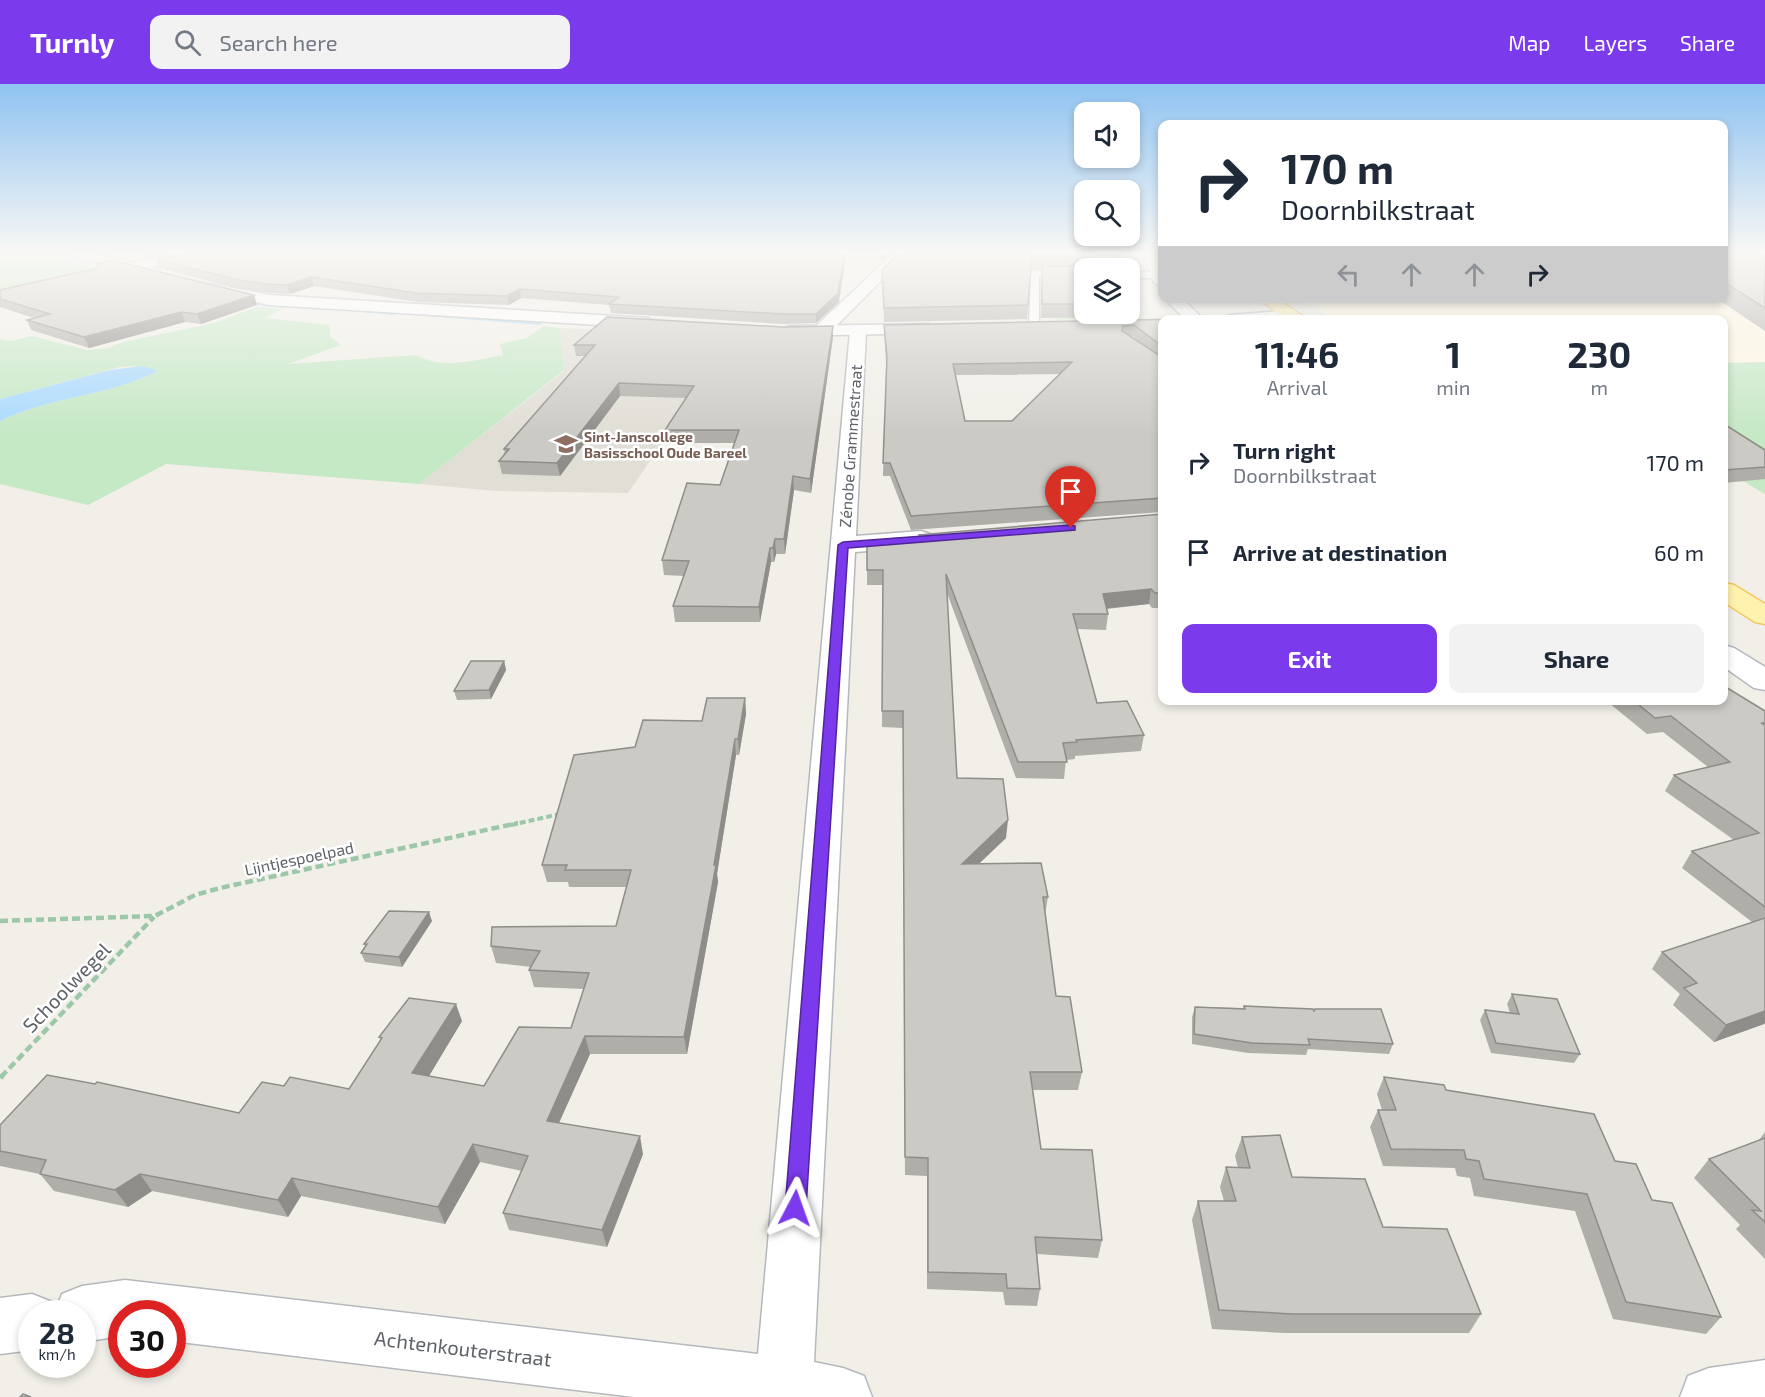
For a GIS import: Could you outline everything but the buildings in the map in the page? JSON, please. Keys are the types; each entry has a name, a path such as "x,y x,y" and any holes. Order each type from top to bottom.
{"main road":[{"path":"1728,573 1765,596"},
{"path":"1728,593 1765,616"}],"street":[{"path":"465,312 669,325"},
{"path":"821,331 840,312"},
{"path":"772,330 943,329"},
{"name":"Zénobe Grammestraat","path":"784,1386 858,331"},
{"path":"843,545 949,537"},
{"path":"1728,657 1765,681"},
{"name":"Achtenkouterstraat","path":"96,1312 125,1308 784,1386 843,1397"},
{"path":"0,1326 18,1324"},
{"path":"1708,1397 1765,1389"}],"lane":[{"path":"1034,312 1034,326"}],"path":[{"name":"Lijntjespoelpad","path":"0,921 154,916 195,895 220,888 570,812"},
{"name":"Schoolwegel","path":"0,1078 154,916"}],"shaded area":[{"path":"1322,312 1765,312 1765,362 1728,363 1728,315 1327,315"},
{"name":"Sint-Janscollege Basisschool Oude Bareel","path":"560,328 669,333 704,382 628,493 496,491 419,484 564,371"}],"green space":[{"path":"242,312 276,312 265,318 330,325 330,336 341,345 288,364 416,355 437,362 470,361 503,355 500,344 527,338 544,326 560,328 564,370 419,484 166,464 88,505 0,484 0,421 38,407 118,386 156,372 133,366 120,367 0,399 0,339 11,341 32,336 87,350 108,348 123,342 215,323"},
{"path":"1055,312 1074,312 1074,319 1055,320"},
{"path":"1765,362 1765,494 1728,472 1728,363"}],"water":[{"path":"142,366 155,369 156,372 118,386 38,407 0,421 0,399 110,370"}],"waterway":[{"path":"384,312 394,313"},
{"path":"428,315 539,323"}],"place":[{"name":"Sint-Janscollege Basisschool Oude Bareel","path":"566,444"}],"route":[{"path":"795,1208 843,545 1071,528"}]}
